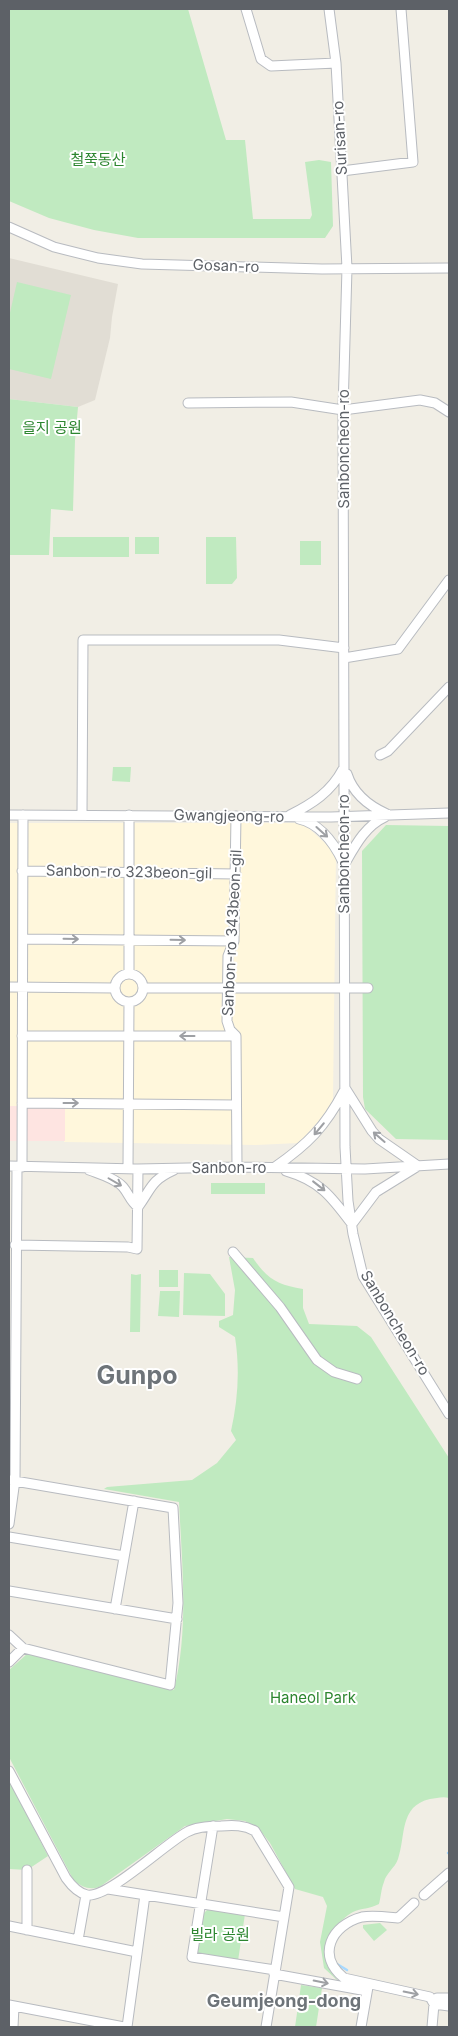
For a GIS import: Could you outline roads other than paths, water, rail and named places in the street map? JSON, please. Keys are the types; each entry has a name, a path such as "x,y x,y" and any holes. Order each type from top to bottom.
{"street":[{"path":"246,9 261,59 271,66 336,63"},
{"name":"Surisan-ro","path":"329,9 336,63 347,268"},
{"path":"342,171 413,162 400,9"},
{"name":"Gosan-ro","path":"9,227 54,248 98,258 142,264 322,269 449,268"},
{"name":"Sanboncheon-ro","path":"347,268 343,410 345,1168 352,1224 360,1266 367,1283 449,1414"},
{"path":"188,403 291,402 343,410 420,400 435,403 449,412"},
{"path":"344,658 398,649 449,580"},
{"path":"82,815 83,640 279,640 344,648"},
{"path":"380,755 388,751 449,687"},
{"path":"344,767 349,782 357,793 378,810 390,815"},
{"path":"286,816 320,798 336,782 344,767"},
{"name":"Gwangjeong-ro","path":"9,815 345,816 449,813"},
{"path":"9,1524 12,1480 16,1167 22,1103 23,815"},
{"path":"129,815 129,974"},
{"path":"344,865 363,834 377,820 390,815"},
{"name":"Sanbon-ro 343beon-gil","path":"236,816 234,941 228,956 228,1026 236,1036 237,1167"},
{"path":"286,816 308,821 322,831 336,848 344,865"},
{"name":"Sanbon-ro 323beon-gil","path":"22,872 236,874"},
{"path":"23,939 234,941"},
{"path":"129,974 139,978 143,988 139,998 129,1002 119,997 115,988 118,979 129,974"},
{"path":"9,987 115,988"},
{"path":"143,988 368,988"},
{"path":"128,1168 129,1002"},
{"path":"22,1036 236,1036"},
{"path":"274,1168 306,1177 320,1186 352,1224 376,1192 418,1166 379,1139 364,1120 345,1088"},
{"path":"274,1168 298,1151 319,1132 345,1088"},
{"path":"22,1103 236,1104"},
{"name":"Sanbon-ro","path":"16,1167 138,1169 237,1167 345,1168 449,1164"},
{"path":"84,1168 118,1182 124,1188 130,1200 138,1207"},
{"path":"138,1207 146,1196 150,1185 177,1168"},
{"path":"15,1246 128,1247 137,1249 138,1169"},
{"path":"233,1252 280,1307 317,1360 334,1372 357,1379"},
{"path":"9,1635 23,1648 170,1685 178,1603 172,1508 12,1480"},
{"path":"115,1609 134,1501"},
{"path":"9,1538 124,1556"},
{"path":"9,1591 176,1619"},
{"path":"9,1662 23,1648"},
{"path":"9,1771 66,1878 75,1889 86,1895 92,1895 108,1889 188,1831 213,1826 246,1826 255,1831 289,1886 268,2024"},
{"path":"213,1826 192,1958 430,1997 434,2004"},
{"path":"26,1870 27,1930"},
{"path":"424,1895 449,1873"},
{"path":"108,1889 284,1917"},
{"path":"78,1940 86,1895"},
{"path":"13,2027 12,2006 126,2027 145,1895"},
{"path":"368,1988 344,1978 336,1972 331,1962 329,1946 336,1932 340,1927 352,1920 365,1917 398,1918 414,1904"},
{"path":"9,1926 137,1952"},
{"path":"361,2027 368,1988"},
{"path":"432,2027 434,2004 437,1998 449,1998"},
{"path":"434,2004 449,2006"}],"waterway":[{"path":"337,1964 347,1970"}],"district":[{"name":"Gunpo","path":"137,1375"},
{"name":"Geumjeong-dong","path":"284,2001"}],"park label":[{"name":"철쭉동산","path":"98,160"},
{"name":"을지 공원","path":"52,428"},
{"name":"Haneol Park","path":"313,1698"},
{"name":"빌라 공원","path":"220,1935"}]}
